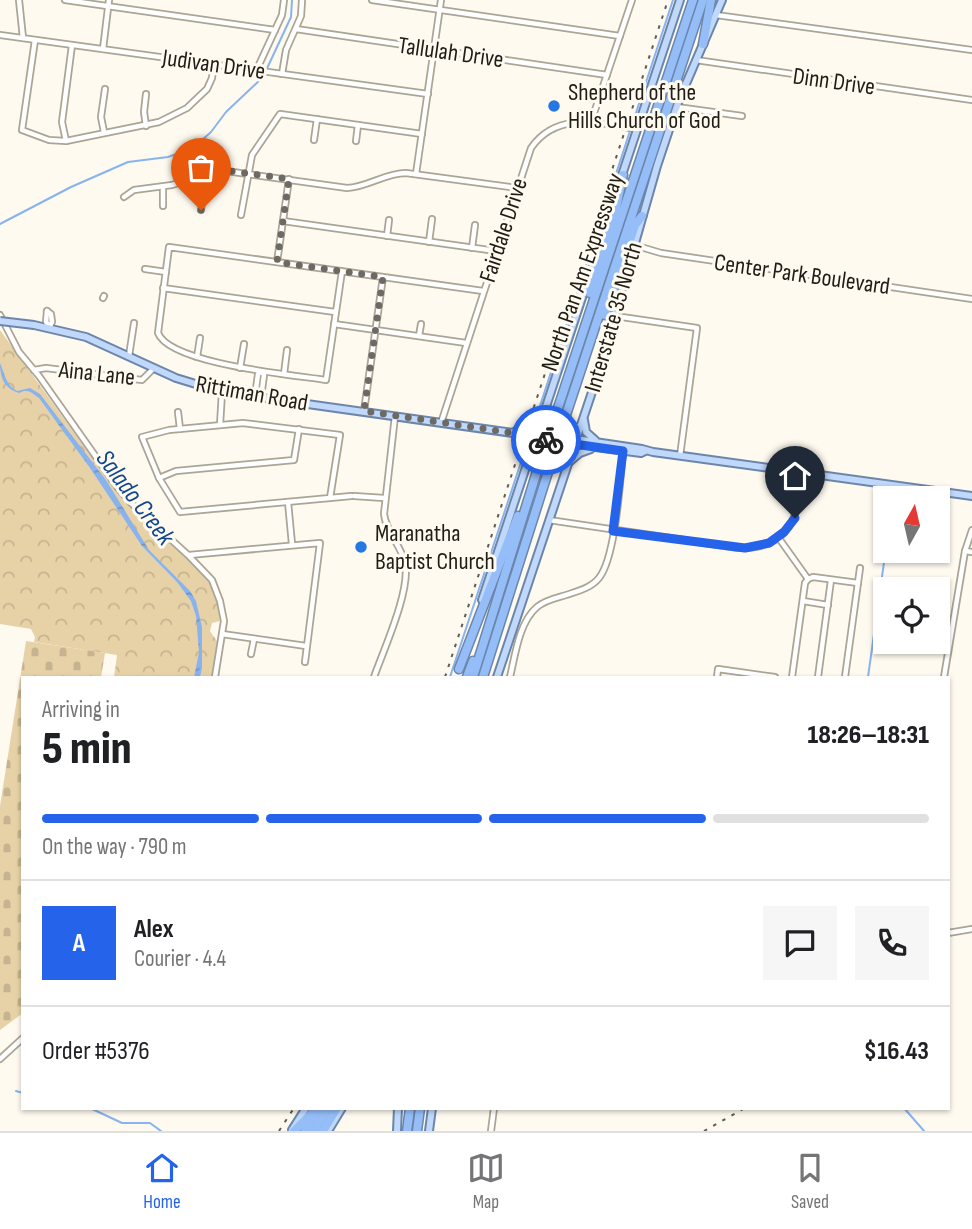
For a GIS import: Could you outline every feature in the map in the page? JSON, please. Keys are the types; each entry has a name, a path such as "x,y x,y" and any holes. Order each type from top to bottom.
{"highway":[{"name":"North Pan Am Expressway","path":"474,676 576,347 693,0"},
{"name":"North Pan Am Expressway","path":"484,676 563,425 703,0"},
{"path":"702,44 711,0"},
{"path":"576,347 617,206 622,175"},
{"path":"584,362 607,309 635,225 642,216"},
{"path":"458,673 533,471 543,452"},
{"path":"467,676 511,553"},
{"path":"293,1131 316,1110"},
{"path":"305,1131 317,1110"},
{"path":"314,1131 327,1110"},
{"path":"326,1131 336,1110"},
{"path":"407,1131 410,1110"},
{"path":"417,1131 420,1110"}],"main road":[{"name":"Interstate 35 North","path":"458,673 622,175 633,128 680,0"},
{"name":"Interstate 35 North","path":"497,676 582,423 615,316 633,245 677,107 722,0"},
{"name":"Rittiman Road","path":"0,321 49,326 86,337 176,378 222,392 645,451"},
{"path":"543,417 549,428 571,431 582,423 586,432 601,445 584,451 567,462 566,454 560,449 541,447 530,452 523,434 537,426 543,417"},
{"name":"Rittiman Road","path":"601,445 623,451 645,451 971,497"},
{"path":"293,1131 305,1110"},
{"path":"326,1131 341,1110"},
{"path":"397,1131 398,1110"},
{"path":"429,1131 432,1110"}],"street":[{"path":"19,0 23,38"},
{"path":"65,0 275,30"},
{"path":"103,48 109,0"},
{"path":"260,70 283,11 284,0"},
{"path":"282,74 285,54 301,16 302,0"},
{"path":"372,0 620,36"},
{"path":"416,174 441,0"},
{"path":"591,122 632,0"},
{"path":"716,15 972,50"},
{"name":"Tallulah Drive","path":"296,29 607,75"},
{"name":"Judivan Drive","path":"0,35 428,94"},
{"path":"35,40 22,130 49,141 65,141 146,126 164,120 189,107 209,87 214,64"},
{"path":"65,141 62,118 72,45"},
{"name":"Dinn Drive","path":"696,60 972,100"},
{"path":"104,132 102,117 105,89"},
{"path":"146,94 146,126"},
{"path":"677,107 742,116"},
{"path":"241,215 252,155 270,133 280,114 422,134"},
{"path":"314,140 317,119"},
{"name":"Fairdale Drive","path":"441,423 528,154 543,135 563,124 591,122 633,128"},
{"path":"356,141 358,125"},
{"path":"124,197 134,190 163,187 219,170 352,187 363,186 394,173 517,188"},
{"path":"201,210 206,174"},
{"path":"277,262 289,179"},
{"path":"163,187 163,206"},
{"path":"429,242 432,219"},
{"path":"387,236 389,220"},
{"path":"283,221 496,251"},
{"path":"472,248 475,225"},
{"name":"Center Park Boulevard","path":"633,245 662,253 972,299"},
{"path":"342,271 326,380 240,368 197,357 160,340 158,329 169,247 342,271 483,291"},
{"path":"145,269 166,272"},
{"path":"364,411 383,277"},
{"path":"163,288 335,312"},
{"path":"0,315 19,352 130,502 209,576 217,592 224,621 215,676"},
{"path":"615,316 697,328 680,456"},
{"path":"129,356 134,323"},
{"path":"334,324 466,343"},
{"path":"419,336 421,324"},
{"path":"197,357 200,338"},
{"path":"240,368 244,344"},
{"path":"284,374 287,350"},
{"name":"Aina Lane","path":"34,370 46,368 142,380 154,368"},
{"path":"258,397 258,374 262,371"},
{"path":"220,425 222,392"},
{"path":"178,412 180,429"},
{"path":"374,676 406,580 402,554 384,518 384,498 395,416"},
{"path":"330,498 340,435 261,424 180,429 142,437 159,478 180,512 353,496 384,498"},
{"path":"159,478 176,471 294,460 299,429"},
{"path":"509,676 527,620 536,608 551,599 584,589 597,580 608,561 623,451"},
{"path":"548,520 745,548 764,545 778,537 795,518 804,473"},
{"path":"288,502 292,544"},
{"path":"944,676 965,551 972,530"},
{"path":"778,537 808,579"},
{"path":"188,555 320,543 305,662"},
{"path":"965,551 972,552"},
{"path":"845,676 860,568"},
{"path":"792,676 805,583 813,577 858,583"},
{"path":"818,676 831,579"},
{"path":"803,601 828,605"},
{"path":"222,634 306,646"},
{"path":"251,654 254,639"},
{"path":"717,676 718,669 768,676"},
{"path":"950,933 972,929"},
{"path":"0,1059 21,1040"},
{"path":"491,1131 494,1110"}],"green space":[{"path":"0,330 125,503 203,573 215,596 220,621 212,623 210,631 219,644 213,676 114,676 117,655 34,642 31,629 0,624"},
{"path":"26,641 105,653 101,676 21,676 21,1014 0,1030 0,806"}],"water":[{"path":"0,363 13,388 17,391 30,388 40,394 106,480 149,550 190,591 196,601 202,627 200,676 194,676 199,652 196,616 191,601 177,582 142,546 39,398 27,391 19,393 14,391 6,385"}],"waterway":[{"path":"0,224 71,187 128,162 168,157 193,148 263,77 291,17 292,0"},
{"path":"632,125 673,0"},
{"path":"535,421 630,131"},
{"path":"450,676 525,450"},
{"path":"868,676 884,564"},
{"path":"16,1091 21,1092"},
{"path":"94,1110 122,1123 150,1123 161,1131"},
{"path":"906,1110 924,1131"}],"railway":[{"path":"445,676 668,0"},
{"path":"279,1131 293,1110"},
{"path":"704,1131 741,1110"}],"way so far":[{"path":"201,210 206,174 223,170 289,179 277,262 383,277 364,411 546,440"}],"place":[{"name":"Shepherd of the Hills Church of God","path":"554,106"},
{"name":"Maranatha Baptist Church","path":"361,547"}],"route":[{"path":"546,440 623,451 613,531 745,548 769,543 784,532 795,518"}],"water label":[{"name":"Salado Creek","path":"136,497"}]}
